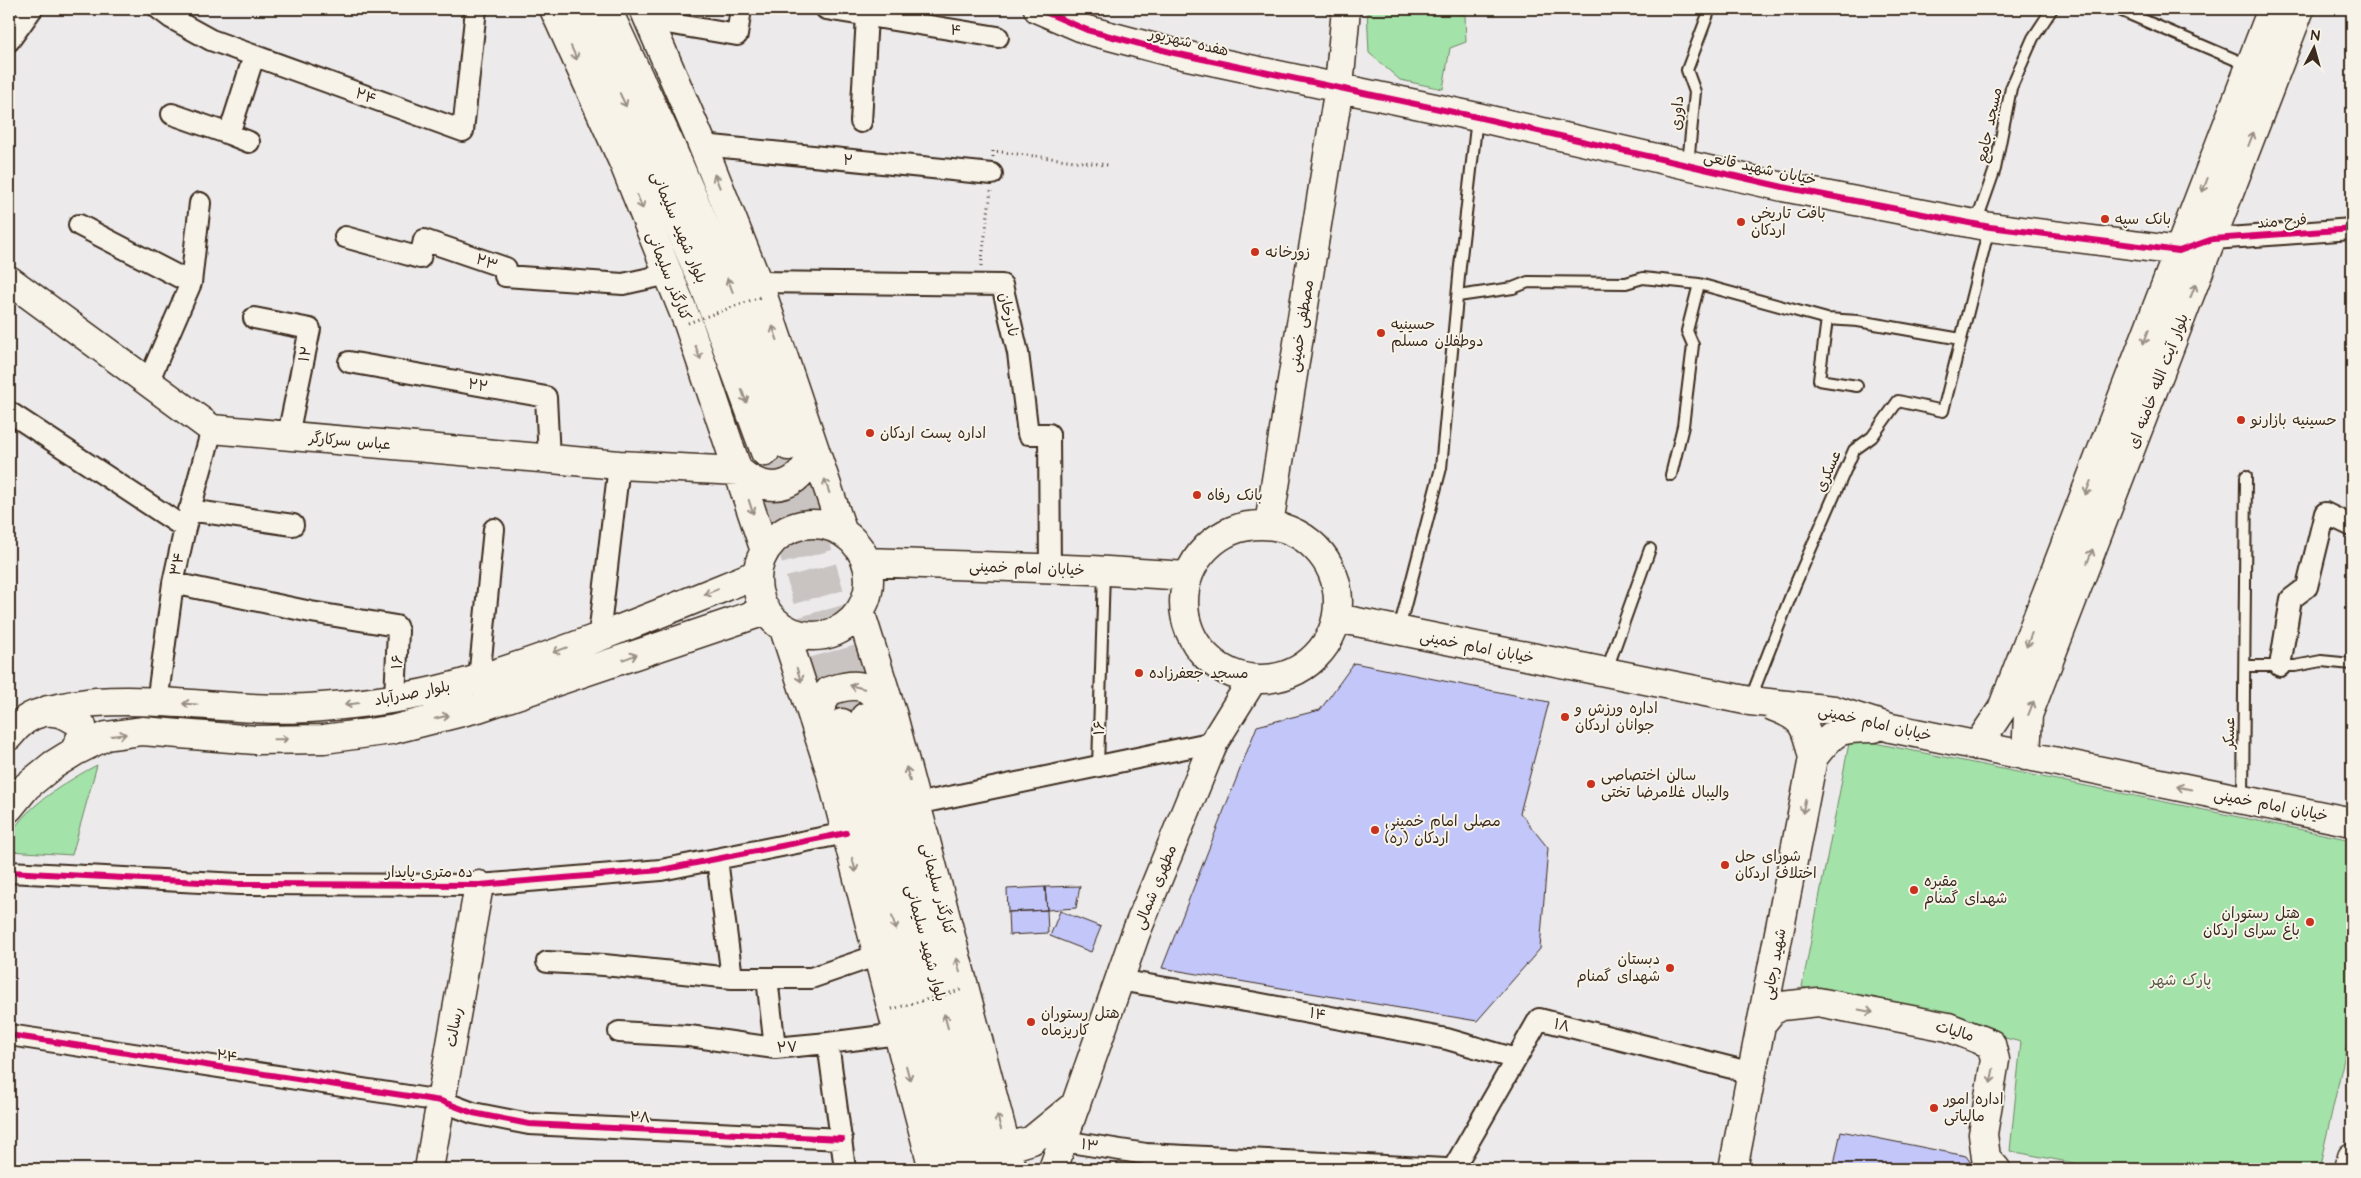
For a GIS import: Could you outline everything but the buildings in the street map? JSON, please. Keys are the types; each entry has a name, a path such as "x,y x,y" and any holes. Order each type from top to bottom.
{"main road":[{"name":"کنارگذر سلیمانی","path":"554,9 624,164 688,323 739,471 761,562"},
{"name":"بلوار شهید سلیمانی","path":"580,9 646,150 706,290 789,448"},
{"name":"بلوار شهید سلیمانی","path":"607,9 669,142 729,281 789,448"},
{"name":"هفده شهریور","path":"1038,9 1087,30 1174,53 1339,87"},
{"name":"مصطفی خمینی","path":"1269,524 1339,87 1346,9"},
{"name":"بلوار آیت الله خامنه ای","path":"1977,746 2002,708 2272,9"},
{"name":"بلوار آیت الله خامنه ای","path":"2026,756 2028,715 2213,239 2300,9"},
{"path":"646,14 703,145 760,289 789,448 843,533 857,545 866,562 869,576 869,591 860,610 854,620 838,631 820,636 801,636 775,620"},
{"name":"خیابان شهید قانعی","path":"1339,87 1782,186 1983,225 2179,252"},
{"path":"9,280 212,429"},
{"name":"عباس سرکارگر","path":"212,429 619,465 739,471"},
{"path":"739,471 750,481 764,486 778,486 792,481 803,472 810,459 789,448"},
{"path":"843,533 826,526 809,524 792,528 777,537 761,562 758,593 841,723 846,833 933,1169"},
{"path":"1269,524 1294,531 1316,546 1331,568 1339,592 1338,618 1325,646 1315,658 1297,671 1276,678 1253,679 1230,673 1211,661 1195,643 1186,622 1183,599 1187,576 1200,553 1219,536 1243,526 1269,524"},
{"name":"بلوار صدرآباد","path":"11,725 48,710 95,702 254,708 321,708 395,698 479,679 598,636 761,562"},
{"name":"خیابان امام خمینی","path":"866,562 1187,576"},
{"name":"کنارگذر سلیمانی","path":"860,610 893,716 1009,1159"},
{"name":"خیابان امام خمینی","path":"1338,618 1757,702 1834,710 1891,728 2352,822"},
{"name":"بلوار صدرآباد","path":"36,779 74,752 106,736 142,731 256,740 324,739 390,730 478,708 775,620"},
{"name":"مطهری شمالی","path":"1053,1169 1118,980 1214,742 1253,679"},
{"path":"841,723 820,708 829,691 850,684 873,691 893,716"},
{"path":"1757,702 1794,715 1806,731 1814,758"},
{"path":"48,710 70,716 82,726 83,733 74,752"},
{"name":"بلوار شهید سلیمانی","path":"841,723 959,1169"},
{"name":"بلوار شهید سلیمانی","path":"841,723 986,1169"},
{"path":"1814,758 1830,736 1848,728 1891,728"},
{"name":"شهید رجایی","path":"1734,1169 1814,758"},
{"path":"9,778 15,781 36,779"},
{"path":"9,808 36,779"},
{"name":"رسالت","path":"429,1169 479,885"},
{"path":"1776,959 1793,986 1818,1002"},
{"path":"1762,1024 1772,1011 1782,1006 1818,1002"},
{"name":"مالیات","path":"1818,1002 1948,1027 1991,1044 1995,1060 1983,1134 1986,1158 1996,1169"},
{"path":"1009,1159 1076,1104"},
{"path":"2349,1169 2352,1157"}],"street":[{"path":"9,41 32,9"},
{"name":"۲۴","path":"159,9 171,18 211,40 463,131 476,9"},
{"path":"646,14 737,35 741,9"},
{"name":"۴","path":"826,9 867,16 904,16 998,37"},
{"path":"861,122 867,16"},
{"path":"229,134 254,56"},
{"path":"172,114 249,142"},
{"name":"۲","path":"703,145 992,174"},
{"path":"148,382 191,283 200,202"},
{"path":"79,225 191,283"},
{"name":"فرح مند","path":"2179,252 2213,239 2352,229"},
{"name":"۲۳","path":"345,237 420,258 424,240 506,268 505,276 623,284 669,274"},
{"name":"نادرخان","path":"760,289 1002,285 1018,353 1028,434 1049,434 1050,569"},
{"name":"۱۲","path":"254,318 310,329 288,436"},
{"name":"۲۲","path":"349,362 546,397 549,459"},
{"path":"9,412 187,519 293,525"},
{"name":"۳۴","path":"157,703 173,583 187,519 212,429"},
{"path":"598,636 619,465"},
{"path":"2280,666 2291,599 2307,587 2325,513 2352,526"},
{"path":"479,679 494,529"},
{"name":"۱۶","path":"173,583 311,612 396,626 398,631 395,698"},
{"path":"916,804 1214,742"},
{"name":"ده متری پایدار","path":"9,872 239,884 479,885 661,870 846,833"},
{"path":"717,859 732,978"},
{"path":"547,962 604,965 732,978 811,978 878,955"},
{"path":"767,978 775,1048"},
{"name":"۱۴","path":"1118,980 1251,1002 1447,1039 1516,1059"},
{"name":"۱۸","path":"1453,1169 1539,1019 1752,1073"},
{"name":"۲۷","path":"619,1032 689,1036 775,1048 828,1043 895,1022"},
{"name":"۲۴","path":"9,1035 441,1101"},
{"path":"828,1043 845,1169"},
{"name":"۲۸","path":"441,1101 473,1113 529,1124 842,1139"},
{"name":"۱۳","path":"1063,1141 1147,1162 1446,1169"}],"lane":[{"name":"داوری","path":"1688,165 1695,92 1687,70 1710,9"},
{"name":"مسجد جامع","path":"1983,225 2010,88 2033,38 2052,9"},
{"path":"2120,9 2250,66"},
{"path":"1399,631 1441,468 1477,117"},
{"name":"عسکری","path":"1757,702 1795,584 1854,450 1872,437 1898,401 1942,411 1961,338 1983,225"},
{"path":"1458,296 1513,288 1528,282 1626,283 1643,278 1699,284 1827,318 1858,321 1961,338"},
{"path":"1671,475 1683,426 1693,346 1687,332 1699,284"},
{"path":"1827,318 1819,380 1857,386"},
{"name":"عسکر","path":"2243,800 2246,476"},
{"path":"1606,673 1650,549"},
{"name":"۱۶","path":"1098,766 1104,571"},
{"path":"2245,666 2280,666 2321,661 2352,664"}],"path":[{"path":"979,284 993,151 1108,165"},
{"path":"688,323 760,289"},
{"path":"895,1022 964,989"}],"green space":[{"path":"1367,9 1431,9 1465,15 1466,42 1450,48 1443,89 1400,80 1369,53"},
{"name":"پارک شهر","path":"1850,738 2352,840 2352,1023 2319,1169 2105,1169 2010,1151 2021,1042 1802,987"},
{"path":"97,765 72,855 9,851 9,841 14,829 34,807 60,787"}],"tunnel":[{"path":"788,446 865,717"},
{"path":"765,452 842,723"}],"cycle path":[{"path":"1038,9 1087,30 1174,53 1477,117 1783,187 1990,227 2179,251 2213,239 2352,229"},
{"path":"9,872 239,884 479,885 661,870 846,833"},
{"path":"9,1035 441,1101 473,1113 529,1124 842,1139"}],"place":[{"name":"بانک سپه","path":"2105,219"},
{"name":"بافت تاریخی اردکان","path":"1741,222"},
{"name":"زورخانه","path":"1255,252"},
{"name":"حسینیه دوطفلان مسلم","path":"1381,333"},
{"name":"حسینیه بازارنو","path":"2241,420"},
{"name":"اداره پست اردکان","path":"870,433"},
{"name":"بانک رفاه","path":"1197,495"},
{"name":"مسجد جعفرزاده","path":"1139,673"},
{"name":"اداره ورزش و جوانان اردکان","path":"1565,717"},
{"name":"سالن اختصاصی والیبال غلامرضا تختی","path":"1591,784"},
{"name":"مصلی امام خمینی (ره) اردکان","path":"1375,830"},
{"name":"شورای حل اختلاف اردکان","path":"1725,865"},
{"name":"مقبره شهدای گمنام","path":"1914,890"},
{"name":"هتل رستوران باغ سرای اردکان","path":"2310,922"},
{"name":"دبستان شهدای گمنام","path":"1670,968"},
{"name":"هتل رستوران کاریزماه","path":"1031,1022"},
{"name":"اداره امور مالیاتی","path":"1934,1108"}]}
